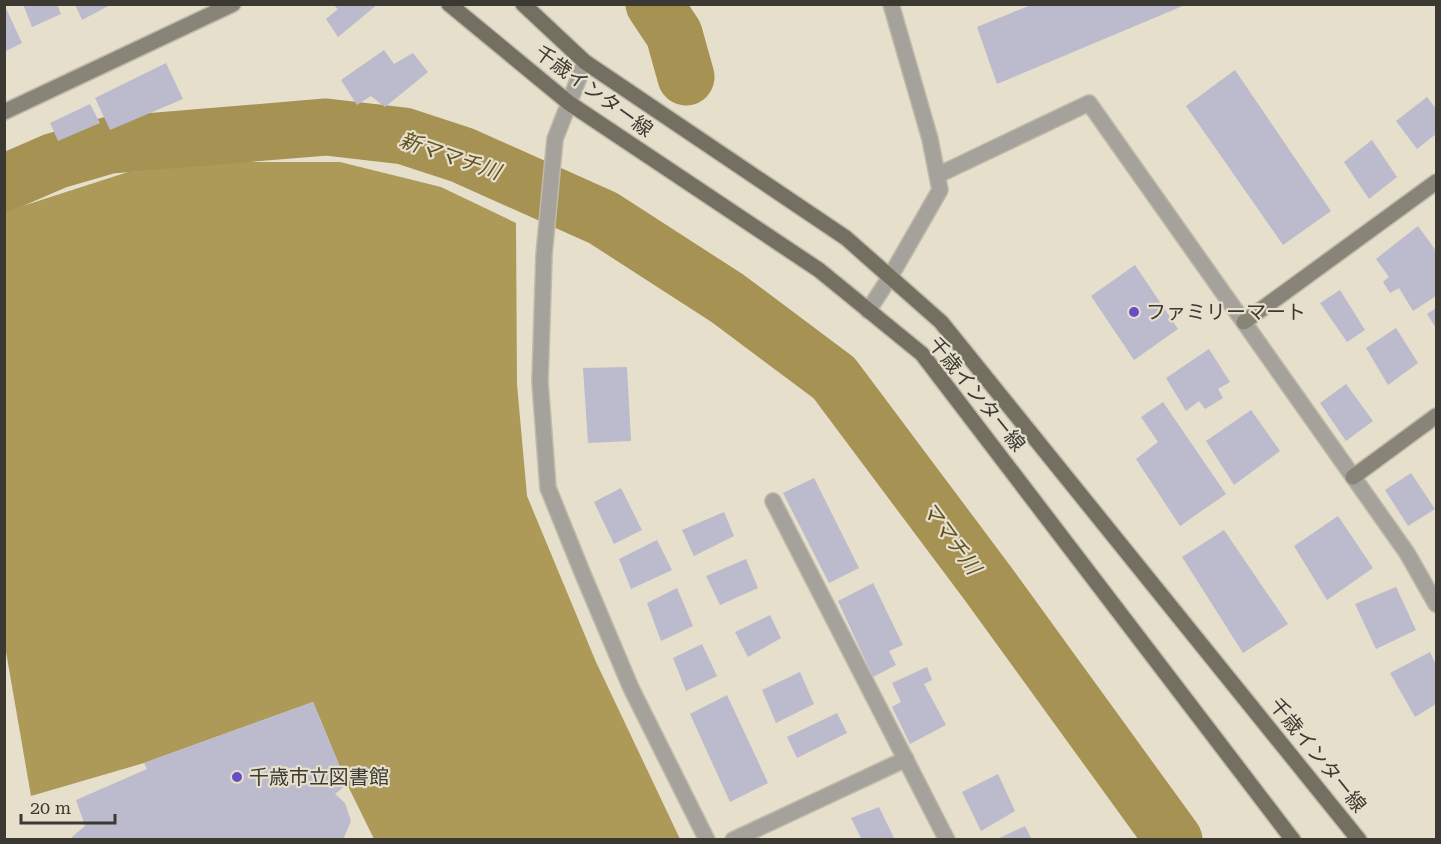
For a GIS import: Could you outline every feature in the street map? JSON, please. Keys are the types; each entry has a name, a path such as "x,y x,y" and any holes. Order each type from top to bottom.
{"main road":[{"name":"千歳インター線","path":"449,4 569,104 819,270 922,354 1293,840"},
{"name":"千歳インター線","path":"523,4 585,62 846,238 941,322 1359,840"}],"street":[{"path":"4,112 233,4"},
{"path":"868,311 940,190 930,140 891,4"},
{"path":"585,62 555,139 544,255 540,382 548,488 632,688 707,840"},
{"path":"938,175 1089,103 1407,553 1437,604"},
{"path":"1244,322 1437,182"},
{"path":"1353,477 1437,416"},
{"path":"773,501 947,840"},
{"path":"733,840 906,759"}],"shaded area":[{"path":"236,162 340,162 441,187 516,223 517,384 527,496 596,662 680,839 374,839 347,784 313,702 144,763 31,796 5,646 4,212 128,172"}],"building":[{"path":"4,4 22,43 4,52"},
{"path":"23,4 57,4 61,14 32,27"},
{"path":"75,4 112,4 82,20"},
{"path":"332,4 378,4 338,37 326,19 338,9"},
{"path":"1031,5 1185,5 997,84 977,27"},
{"path":"384,50 394,64 413,53 428,72 385,107 371,96 357,105 341,80"},
{"path":"166,63 183,99 110,130 95,98"},
{"path":"1235,70 1331,211 1283,245 1186,106"},
{"path":"1427,97 1436,109 1436,134 1417,149 1396,121"},
{"path":"90,104 100,123 58,141 50,123"},
{"path":"1372,140 1397,177 1369,199 1344,162"},
{"path":"1418,226 1436,251 1436,296 1413,311 1399,288 1390,293 1383,282 1389,277 1376,259"},
{"name":"ファミリーマート","path":"1135,265 1178,329 1134,360 1091,296"},
{"path":"1340,290 1365,330 1347,342 1320,303"},
{"path":"1436,308 1436,328 1427,314"},
{"path":"1396,328 1418,363 1388,385 1366,348"},
{"path":"1209,349 1230,382 1218,389 1223,398 1205,409 1199,401 1186,411 1166,378"},
{"path":"627,367 631,441 588,443 583,368"},
{"path":"1346,384 1373,421 1346,441 1320,403"},
{"path":"1163,402 1226,494 1180,526 1136,459 1158,442 1141,417"},
{"path":"1251,410 1280,451 1234,485 1206,441"},
{"path":"1411,473 1435,509 1408,526 1385,490"},
{"path":"814,478 859,568 829,583 783,493"},
{"path":"621,488 642,530 614,544 594,502"},
{"path":"724,512 734,536 694,556 682,530"},
{"path":"1338,516 1373,568 1327,600 1294,546"},
{"path":"1224,530 1288,624 1243,653 1182,557"},
{"path":"657,540 672,570 631,589 619,559"},
{"path":"746,559 758,588 720,605 706,576"},
{"path":"873,583 903,645 889,651 896,665 873,677 838,601"},
{"path":"1396,587 1416,630 1376,649 1355,604"},
{"path":"677,588 693,626 661,641 647,603"},
{"path":"770,615 781,638 748,657 735,632"},
{"path":"702,644 717,676 686,691 673,658"},
{"path":"1430,652 1436,665 1436,704 1415,717 1390,673"},
{"path":"927,667 932,680 924,684 946,725 910,744 892,707 901,702 892,683"},
{"path":"800,672 814,704 776,723 762,690"},
{"path":"727,695 768,783 730,802 690,714"},
{"name":"千歳市立図書館","path":"313,702 347,784 335,794 345,803 351,821 343,840 73,840 72,837 85,826 76,800 147,769 144,763"},
{"path":"837,713 847,733 797,758 787,737"},
{"path":"998,774 1015,811 981,831 962,792"},
{"path":"879,807 895,840 862,840 851,818"},
{"path":"1025,826 1032,840 995,840"}],"waterway":[{"name":"ママチ川","path":"654,4 674,34 686,77"},
{"name":"新ママチ川","path":"4,183 55,161 110,145 326,127 404,136 462,155 603,218 727,298 834,378 986,581 1174,840"}],"place":[{"name":"ファミリーマート","path":"1134,312"},
{"name":"千歳市立図書館","path":"237,777"}]}
